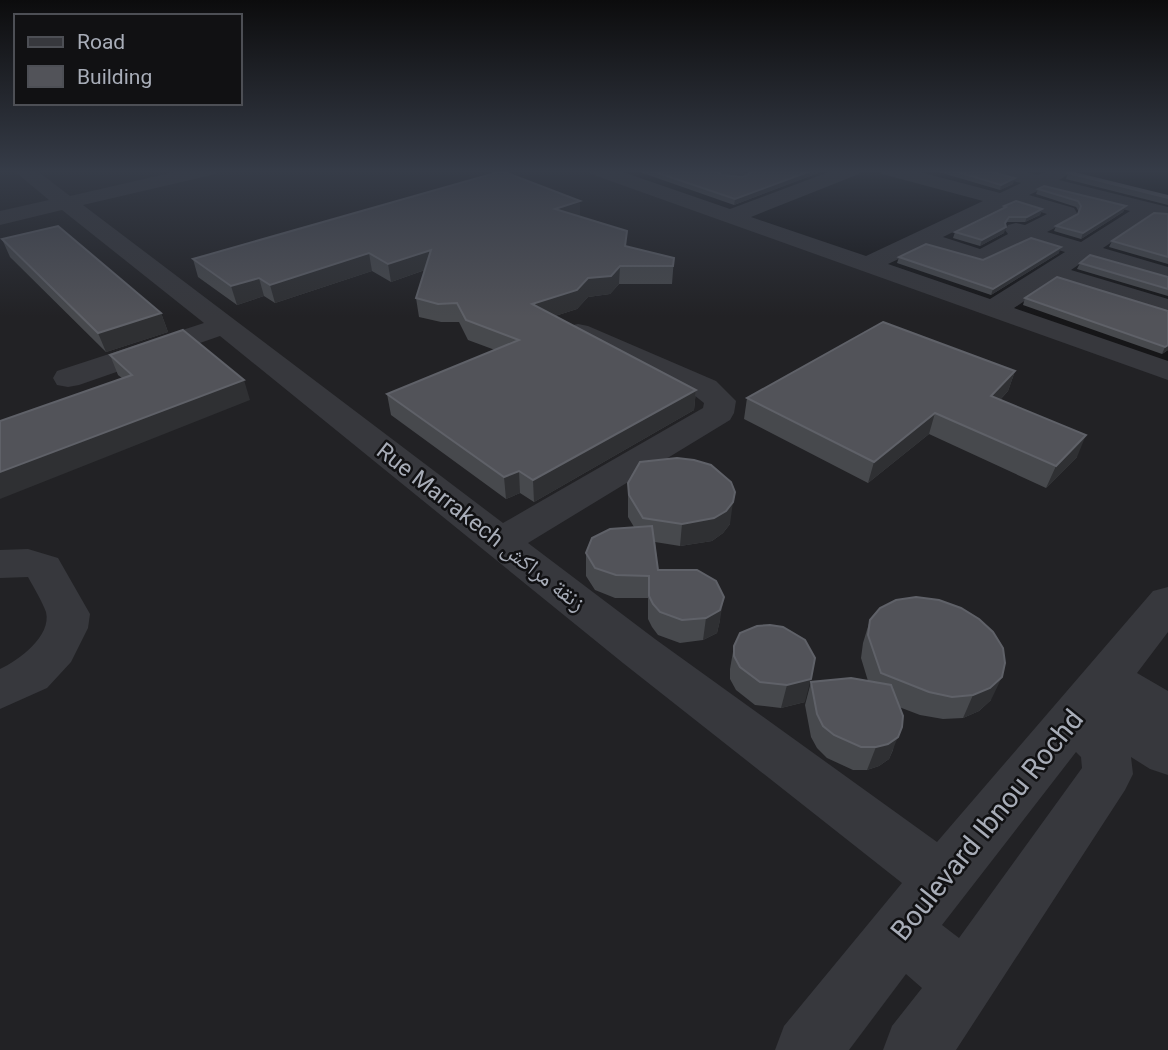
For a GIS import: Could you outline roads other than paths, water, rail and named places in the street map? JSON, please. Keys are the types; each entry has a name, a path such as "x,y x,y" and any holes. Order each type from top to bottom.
{"street":[{"name":"Rue Marrakech زنقة مراكش","path":"86,219 639,651 942,879"},
{"path":"742,219 1168,371"},
{"path":"869,264 966,219"},
{"path":"977,219 1166,273"},
{"path":"923,239 979,257 1055,219"},
{"path":"992,310 1123,226 1140,219"},
{"path":"1123,226 1157,235"},
{"path":"1051,272 1168,308"},
{"path":"1071,338 1166,273"},
{"path":"68,378 224,325"},
{"path":"500,542 718,413 720,401 705,388 575,330"},
{"path":"0,564 28,563 44,568 68,614 66,628 55,650 32,675 0,690"},
{"name":"Boulevard Ibnou Rochd","path":"808,1050 942,879 1168,602"},
{"path":"1088,700 1168,714"},
{"path":"1088,700 1168,754"},
{"path":"916,1050 965,983 1107,774 1107,756 1093,736 1088,700"},
{"path":"902,931 965,983"}]}
